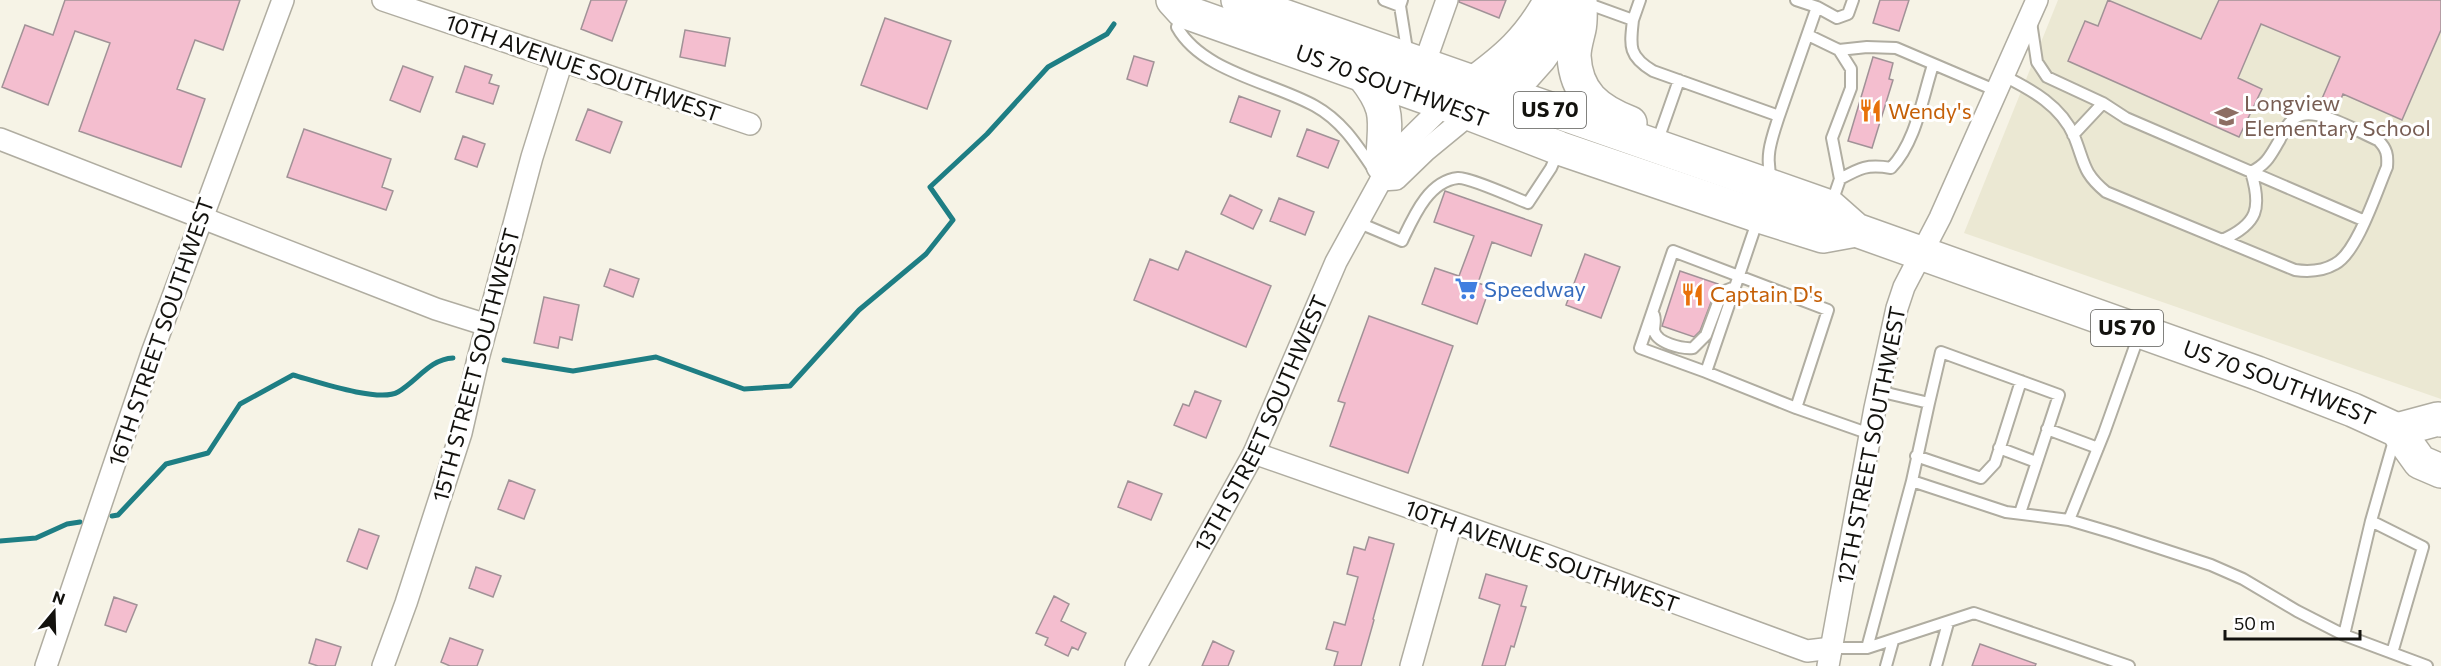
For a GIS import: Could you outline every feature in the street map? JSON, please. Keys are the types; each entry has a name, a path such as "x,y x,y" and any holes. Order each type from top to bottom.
{"main road":[{"name":"US 70 SOUTHWEST","path":"1238,0 1271,5 1416,63 1559,148 1823,236 1856,230 2353,410 2397,429 2420,462 2441,471"},
{"name":"13TH STREET SOUTHWEST","path":"1472,98 1527,36 1551,0"},
{"name":"13TH STREET SOUTHWEST","path":"1472,98 1524,75 1540,57 1580,0"},
{"path":"1580,0 1580,26 1574,56 1577,76 1583,92 1596,106 1660,134 1733,160 1765,184"},
{"name":"US 70 SOUTHWEST","path":"1178,5 1364,76 1472,98 1765,184 1835,193 1856,230"},
{"path":"1364,76 1382,102 1384,113 1382,173"},
{"name":"US 70 SOUTHWEST","path":"2397,429 2441,420"}],"street":[{"name":"16TH STREET SOUTHWEST","path":"46,666 201,217 283,0"},
{"name":"10TH AVENUE SOUTHWEST","path":"383,0 750,124"},
{"path":"1416,63 1447,0"},
{"name":"12TH STREET SOUTHWEST","path":"1830,657 1878,391 1897,308 1904,287 1922,253 2034,8"},
{"name":"15TH STREET SOUTHWEST","path":"383,666 406,603 461,433 532,158 562,61"},
{"name":"13TH STREET SOUTHWEST","path":"1136,666 1254,453 1336,262 1382,173 1472,98"},
{"path":"0,139 436,309 487,326"},
{"name":"10TH AVENUE SOUTHWEST","path":"1254,453 1540,553 1807,651 1830,657"},
{"path":"1411,666 1451,523"}],"lane":[{"path":"1384,0 1401,3 1416,63"},
{"path":"1580,0 1633,20"},
{"path":"1640,0 1633,20 1630,48 1639,63 1779,116"},
{"path":"1796,0 1838,18 1848,14 1853,0"},
{"path":"1178,5 1177,27 1183,37 1206,58 1315,106 1344,129 1382,173"},
{"path":"1765,184 1769,171 1768,149 1817,8"},
{"path":"2034,8 2037,62 2041,70 2060,85 2103,103 2126,118 2365,220"},
{"path":"1808,35 1839,50 1851,69 1851,88 1832,138 1835,193"},
{"path":"1839,50 1867,47 1896,48 1933,65 2033,90 2050,103 2073,135 2091,179 2106,192 2295,270 2309,272 2337,264 2353,245 2387,167 2388,155 2378,140 2320,115 2307,113 2295,117 2288,124 2264,165 2251,172"},
{"path":"1835,193 1862,167 1874,165 1891,168 1900,158 1908,143 1933,65"},
{"path":"1660,134 1679,80"},
{"path":"2073,135 2103,103"},
{"path":"1357,222 1402,241 1422,202 1445,183 1460,178 1528,203 1551,168 1559,148"},
{"path":"2222,240 2239,232 2251,220 2257,208 2257,191 2251,172"},
{"path":"1706,372 1759,216"},
{"path":"1796,408 1828,310 1673,251 1640,348 1796,408 1870,434"},
{"path":"1653,309 1657,336 1686,348 1693,348 1706,335 1722,292 1735,286"},
{"path":"2069,520 2140,332"},
{"path":"1867,648 1912,481 1941,352 2059,395 2020,513"},
{"path":"1916,456 1981,478 1995,463 2021,381"},
{"path":"1878,391 1929,403"},
{"path":"2047,429 2098,448"},
{"path":"2344,634 2371,521 2397,429"},
{"path":"1999,448 2036,462"},
{"path":"1912,481 2006,512 2069,520 2211,565 2243,579 2297,611 2344,634 2427,666"},
{"path":"2371,521 2423,546 2392,653"},
{"path":"1830,657 1893,641 1974,613 2129,666"},
{"path":"1936,666 1948,623"},
{"path":"1886,666 1893,641"}],"shaded area":[{"name":"Longview Elementary School","path":"2058,0 2441,0 2441,399 1964,233"}],"building":[{"path":"65,0 240,0 223,50 195,40 177,89 205,99 181,167 79,131 110,43 75,31 48,105 2,87 25,25 53,35"},
{"path":"591,0 627,0 612,41 581,29"},
{"path":"1459,0 1506,0 1499,18 1459,2"},
{"path":"1880,0 1909,0 1899,31 1873,23"},
{"path":"2108,0 2201,39 2219,0 2441,0 2441,30 2402,120 2343,94 2337,109 2321,101 2340,57 2261,24 2238,78 2262,89 2239,137 2068,61 2085,21 2098,26"},
{"path":"885,18 951,41 927,109 861,85"},
{"path":"685,30 730,38 725,66 680,57"},
{"path":"1134,56 1154,62 1147,86 1127,79"},
{"path":"1873,57 1893,63 1889,79 1893,80 1872,148 1848,141"},
{"path":"403,66 433,77 420,112 390,100"},
{"path":"465,66 492,75 489,83 499,86 493,104 456,92"},
{"path":"1239,96 1280,111 1271,137 1230,122"},
{"path":"588,109 622,122 610,153 576,140"},
{"path":"304,129 391,159 382,187 393,191 386,210 287,177"},
{"path":"1307,129 1339,141 1328,168 1297,156"},
{"path":"463,136 485,144 477,167 455,159"},
{"path":"1445,191 1542,225 1531,256 1492,242 1478,283 1490,287 1477,324 1422,304 1435,268 1459,276 1474,236 1434,222"},
{"path":"1230,195 1262,210 1253,229 1221,214"},
{"path":"1279,198 1314,212 1305,235 1270,221"},
{"path":"1186,251 1271,286 1246,347 1134,300 1150,259 1178,270"},
{"path":"1585,254 1620,267 1601,318 1566,305"},
{"path":"610,269 639,279 633,297 604,286"},
{"path":"1680,271 1718,284 1700,331 1694,337 1662,326"},
{"path":"544,297 579,305 572,340 560,337 558,348 534,343"},
{"path":"1369,316 1453,346 1408,473 1330,446 1345,403 1338,401"},
{"path":"1195,391 1221,401 1206,438 1174,425 1183,404 1189,406"},
{"path":"509,480 535,490 524,519 498,509"},
{"path":"1128,481 1162,494 1151,520 1118,507"},
{"path":"359,529 379,536 367,569 347,561"},
{"path":"1369,537 1394,544 1374,620 1361,666 1334,666 1338,652 1326,649 1334,622 1345,625 1358,577 1347,574 1354,547 1365,550"},
{"path":"476,567 501,576 493,597 469,588"},
{"path":"1486,574 1527,586 1521,606 1526,607 1514,647 1511,646 1505,666 1482,666 1500,605 1479,598"},
{"path":"1054,596 1069,604 1061,621 1086,633 1078,650 1072,647 1068,656 1045,645 1048,638 1036,633"},
{"path":"114,597 137,605 126,632 105,625"},
{"path":"450,638 483,650 477,666 450,666 441,662"},
{"path":"316,639 341,647 335,666 318,666 309,663"},
{"path":"1213,641 1234,651 1228,666 1202,666"},
{"path":"1980,644 2036,664 2035,666 1972,666"}],"waterway":[{"path":"504,360 573,371 656,357 744,389 790,386 859,310 926,254 953,220 930,187 987,134 1048,67 1107,34 1114,24"},
{"path":"112,516 118,515 166,464 208,453 240,404 293,375 347,390 389,395 398,392 430,366 453,358"},
{"path":"0,541 36,538 67,524 80,522"}],"place":[{"name":"Wendy's","path":"1870,111"},
{"name":"Longview Elementary School","path":"2226,116"},
{"name":"Speedway","path":"1466,289"},
{"name":"Captain D's","path":"1692,294"}]}
